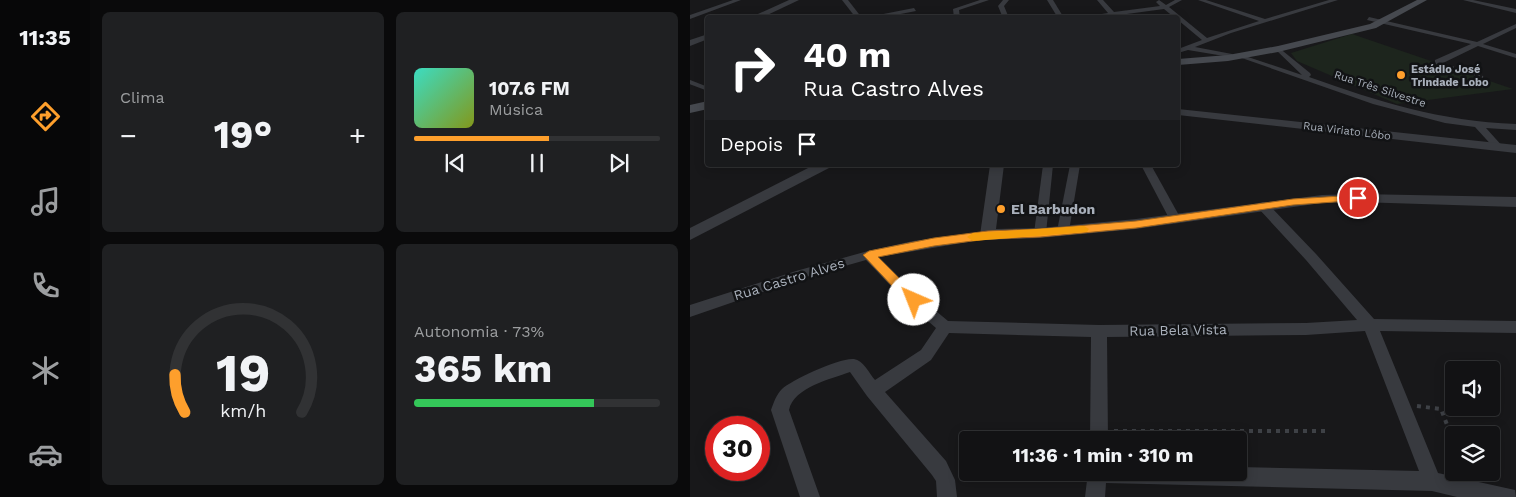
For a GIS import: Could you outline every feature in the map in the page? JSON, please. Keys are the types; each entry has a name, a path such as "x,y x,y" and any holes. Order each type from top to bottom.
{"main road":[{"path":"1180,62 1278,50 1368,22 1411,4"},
{"path":"1180,58 1235,55 1289,44 1368,22 1390,24 1411,4"},
{"path":"690,109 705,105"},
{"path":"690,115 705,111"}],"street":[{"path":"692,16 738,0"},
{"path":"760,15 795,0"},
{"path":"845,0 857,15"},
{"path":"956,15 955,10 986,0"},
{"path":"1005,15 1001,6 1006,0"},
{"path":"1050,0 1059,15"},
{"path":"1100,0 1113,14"},
{"path":"1156,0 1175,15"},
{"path":"1105,15 1165,7 1179,0"},
{"path":"1201,0 1265,21"},
{"path":"1180,50 1206,40 1335,0"},
{"path":"1466,0 1516,11"},
{"path":"884,15 914,10"},
{"path":"692,16 705,17"},
{"path":"1180,19 1206,40"},
{"path":"1390,24 1458,38 1516,56"},
{"path":"1438,62 1515,27"},
{"path":"690,43 705,37"},
{"name":"Rua Três Silvestre","path":"1189,48 1235,55 1405,111 1478,125 1516,127"},
{"path":"1278,50 1310,79"},
{"name":"Rua Viriato Lôbo","path":"1180,112 1516,149"},
{"path":"1478,125 1499,148"},
{"path":"690,235 820,167"},
{"path":"988,235 997,167"},
{"path":"1040,233 1048,167"},
{"path":"1063,231 1075,167"},
{"path":"1147,167 1175,219"},
{"name":"Rua Castro Alves","path":"690,311 808,272 869,255 934,242 988,235 1040,233 1175,219 1262,206 1340,198 1516,202"},
{"path":"1262,206 1311,257 1370,325 1432,481"},
{"path":"869,255 914,300 945,327 934,347 926,355 873,391"},
{"name":"Rua Bela Vista","path":"945,327 1100,331 1306,329 1370,325 1516,327"},
{"path":"1099,431 1100,331"},
{"path":"810,497 780,410 780,402 785,394 794,386 849,366 855,366 873,391 939,468 945,480 947,497"},
{"path":"1247,477 1432,481 1471,491 1508,497"},
{"path":"1095,497 1096,481"}],"lane":[{"path":"690,82 705,87"},
{"path":"690,88 699,84"}],"path":[{"path":"1438,62 1483,77"},
{"path":"1401,404 1441,409 1448,426"},
{"path":"1247,432 1328,431"}],"shaded area":[{"name":"Estádio José Trindade Lobo","path":"1352,34 1513,89 1397,104 1297,61 1291,53"}],"slow traffic":[{"path":"973,237 1084,229"}],"place":[{"name":"Estádio José Trindade Lobo","path":"1401,75"},
{"name":"El Barbudon","path":"1001,209"}],"route":[{"path":"914,300 869,255 934,242 988,235 1040,233 1136,224 1293,202 1358,198"}]}
